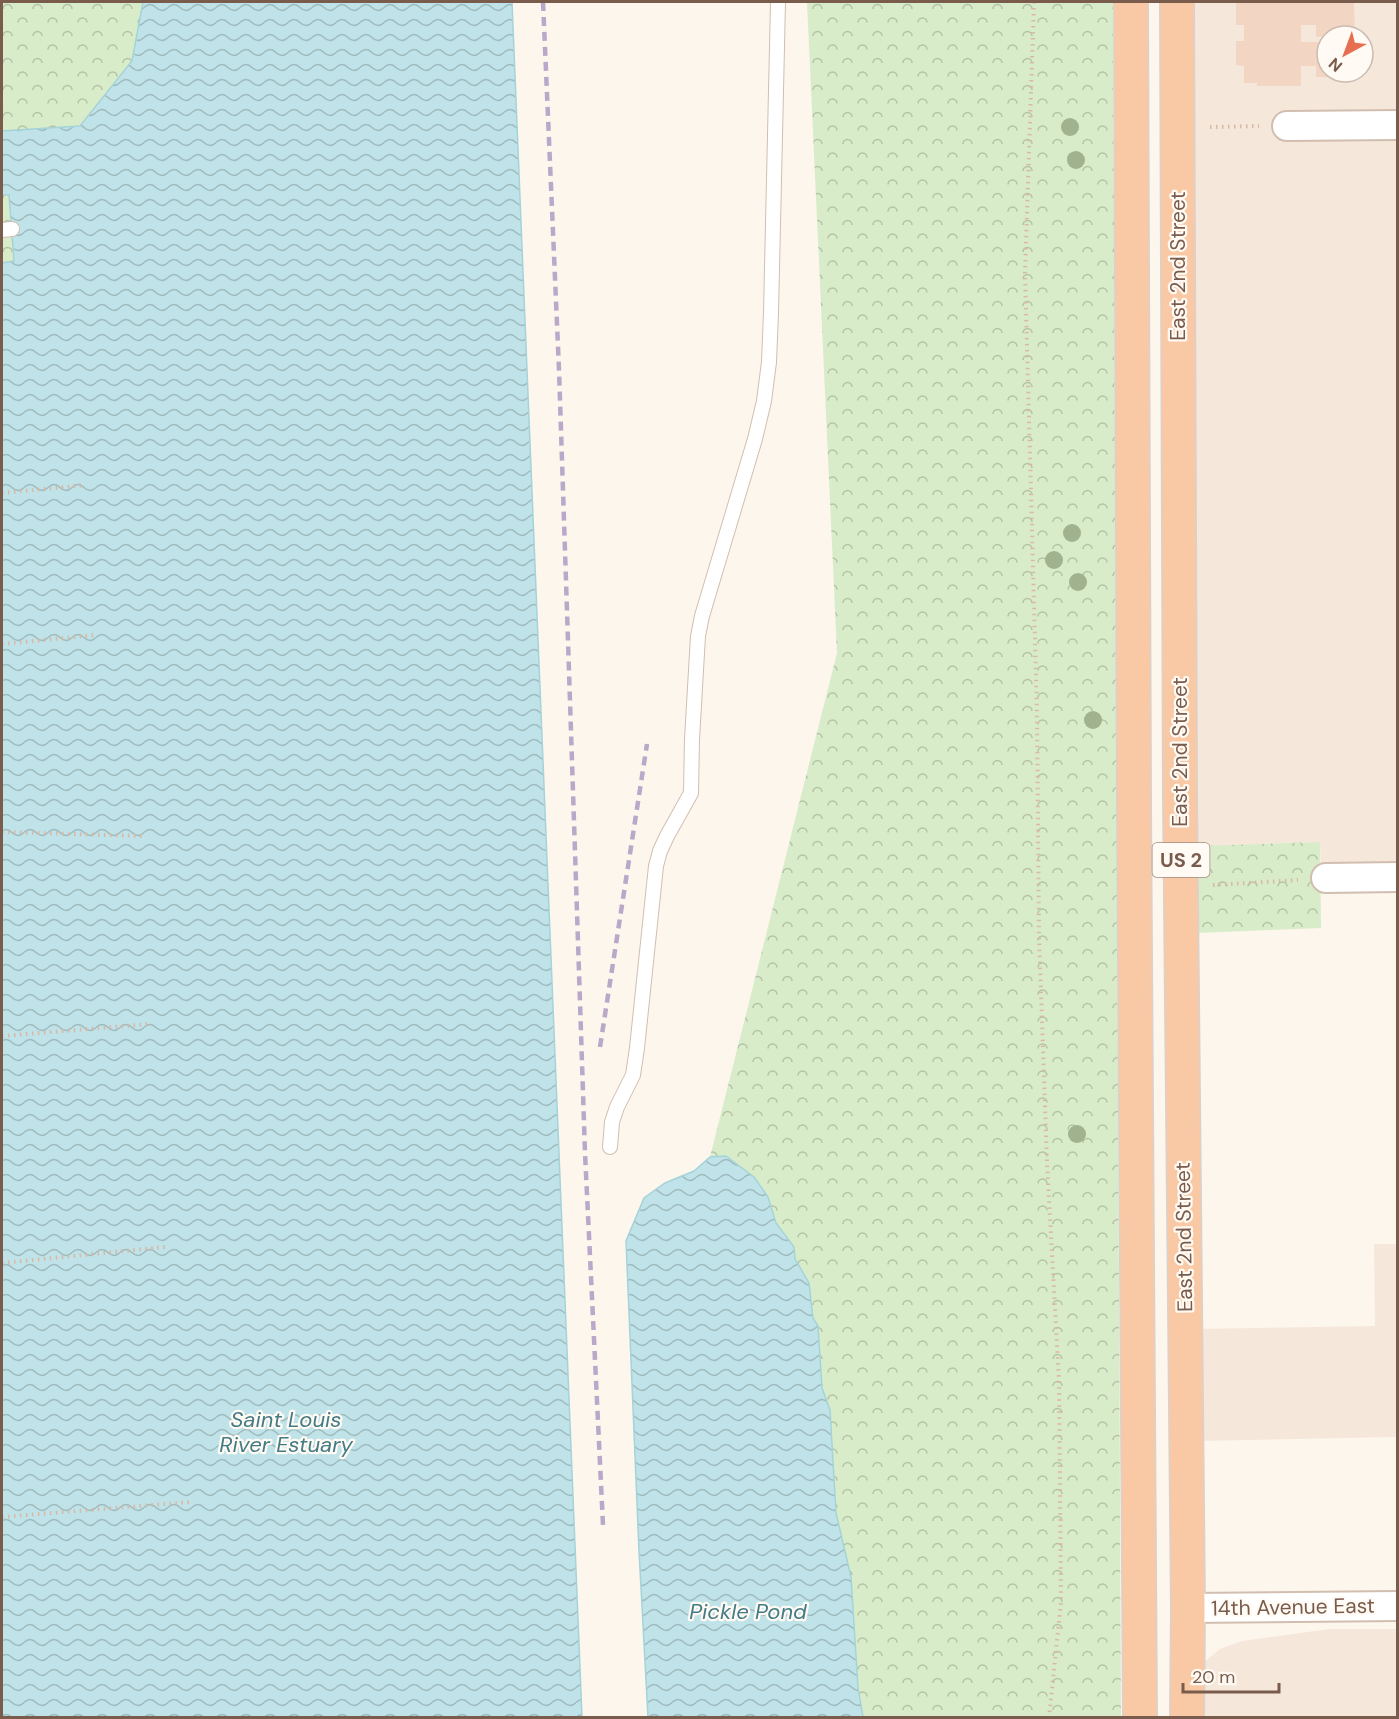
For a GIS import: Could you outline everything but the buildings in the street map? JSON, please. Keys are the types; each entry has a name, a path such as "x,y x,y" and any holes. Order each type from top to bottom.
{"highway":[{"name":"US 2","path":"1131,2 1140,1718"},
{"name":"East 2nd Street","path":"1177,2 1187,1718"}],"street":[{"path":"1287,126 1398,125"},
{"path":"1326,878 1398,877"},
{"name":"14th Avenue East","path":"1188,1608 1398,1606"}],"lane":[{"path":"609,1147 612,1122 633,1075 638,1048 656,866 660,850 691,793 698,636 702,616 755,439 764,401 769,363 771,313 778,2"}],"path":[{"path":"1034,2 1025,272 1037,712 1039,936 1047,1162 1059,1381 1061,1579 1061,1602 1048,1718"},
{"path":"1207,128 1287,126"},
{"path":"2,493 85,485"},
{"path":"2,644 96,635"},
{"path":"2,832 142,836"},
{"path":"1209,885 1326,878"},
{"path":"2,1036 150,1024"},
{"path":"2,1263 165,1247"},
{"path":"2,1517 190,1502"}],"shaded area":[{"path":"1193,2 1397,2 1397,864 1321,867 1320,842 1194,846"},
{"path":"1374,1244 1397,1244 1397,1437 1198,1441 1197,1329 1375,1326"},
{"path":"1329,1629 1397,1629 1397,1717 1201,1718 1203,1663 1220,1649 1242,1641"}],"green space":[{"path":"2,2 143,2 132,61 80,126 2,131"},
{"path":"807,2 1113,2 1121,1717 862,1717 851,1577 836,1513 830,1410 822,1388 818,1326 813,1318 809,1283 795,1259 794,1247 776,1223 768,1197 726,1156 710,1157 837,653"},
{"path":"2,195 9,195 14,262 2,263"},
{"path":"1320,842 1321,928 1196,933 1194,846"}],"water":[{"name":"Saint Louis River Estuary","path":"143,2 512,2 582,1717 2,1717 2,263 14,261 9,195 2,195 2,131 80,126 132,61"},
{"name":"Pickle Pond","path":"726,1156 754,1177 768,1197 776,1223 794,1247 795,1259 809,1283 813,1318 818,1326 822,1388 830,1410 836,1513 851,1577 858,1688 863,1717 648,1717 626,1241 644,1198 665,1183 694,1171 710,1157"}],"railway":[{"path":"543,2 559,370 585,1153 603,1525"},
{"path":"600,1047 647,744"}]}
